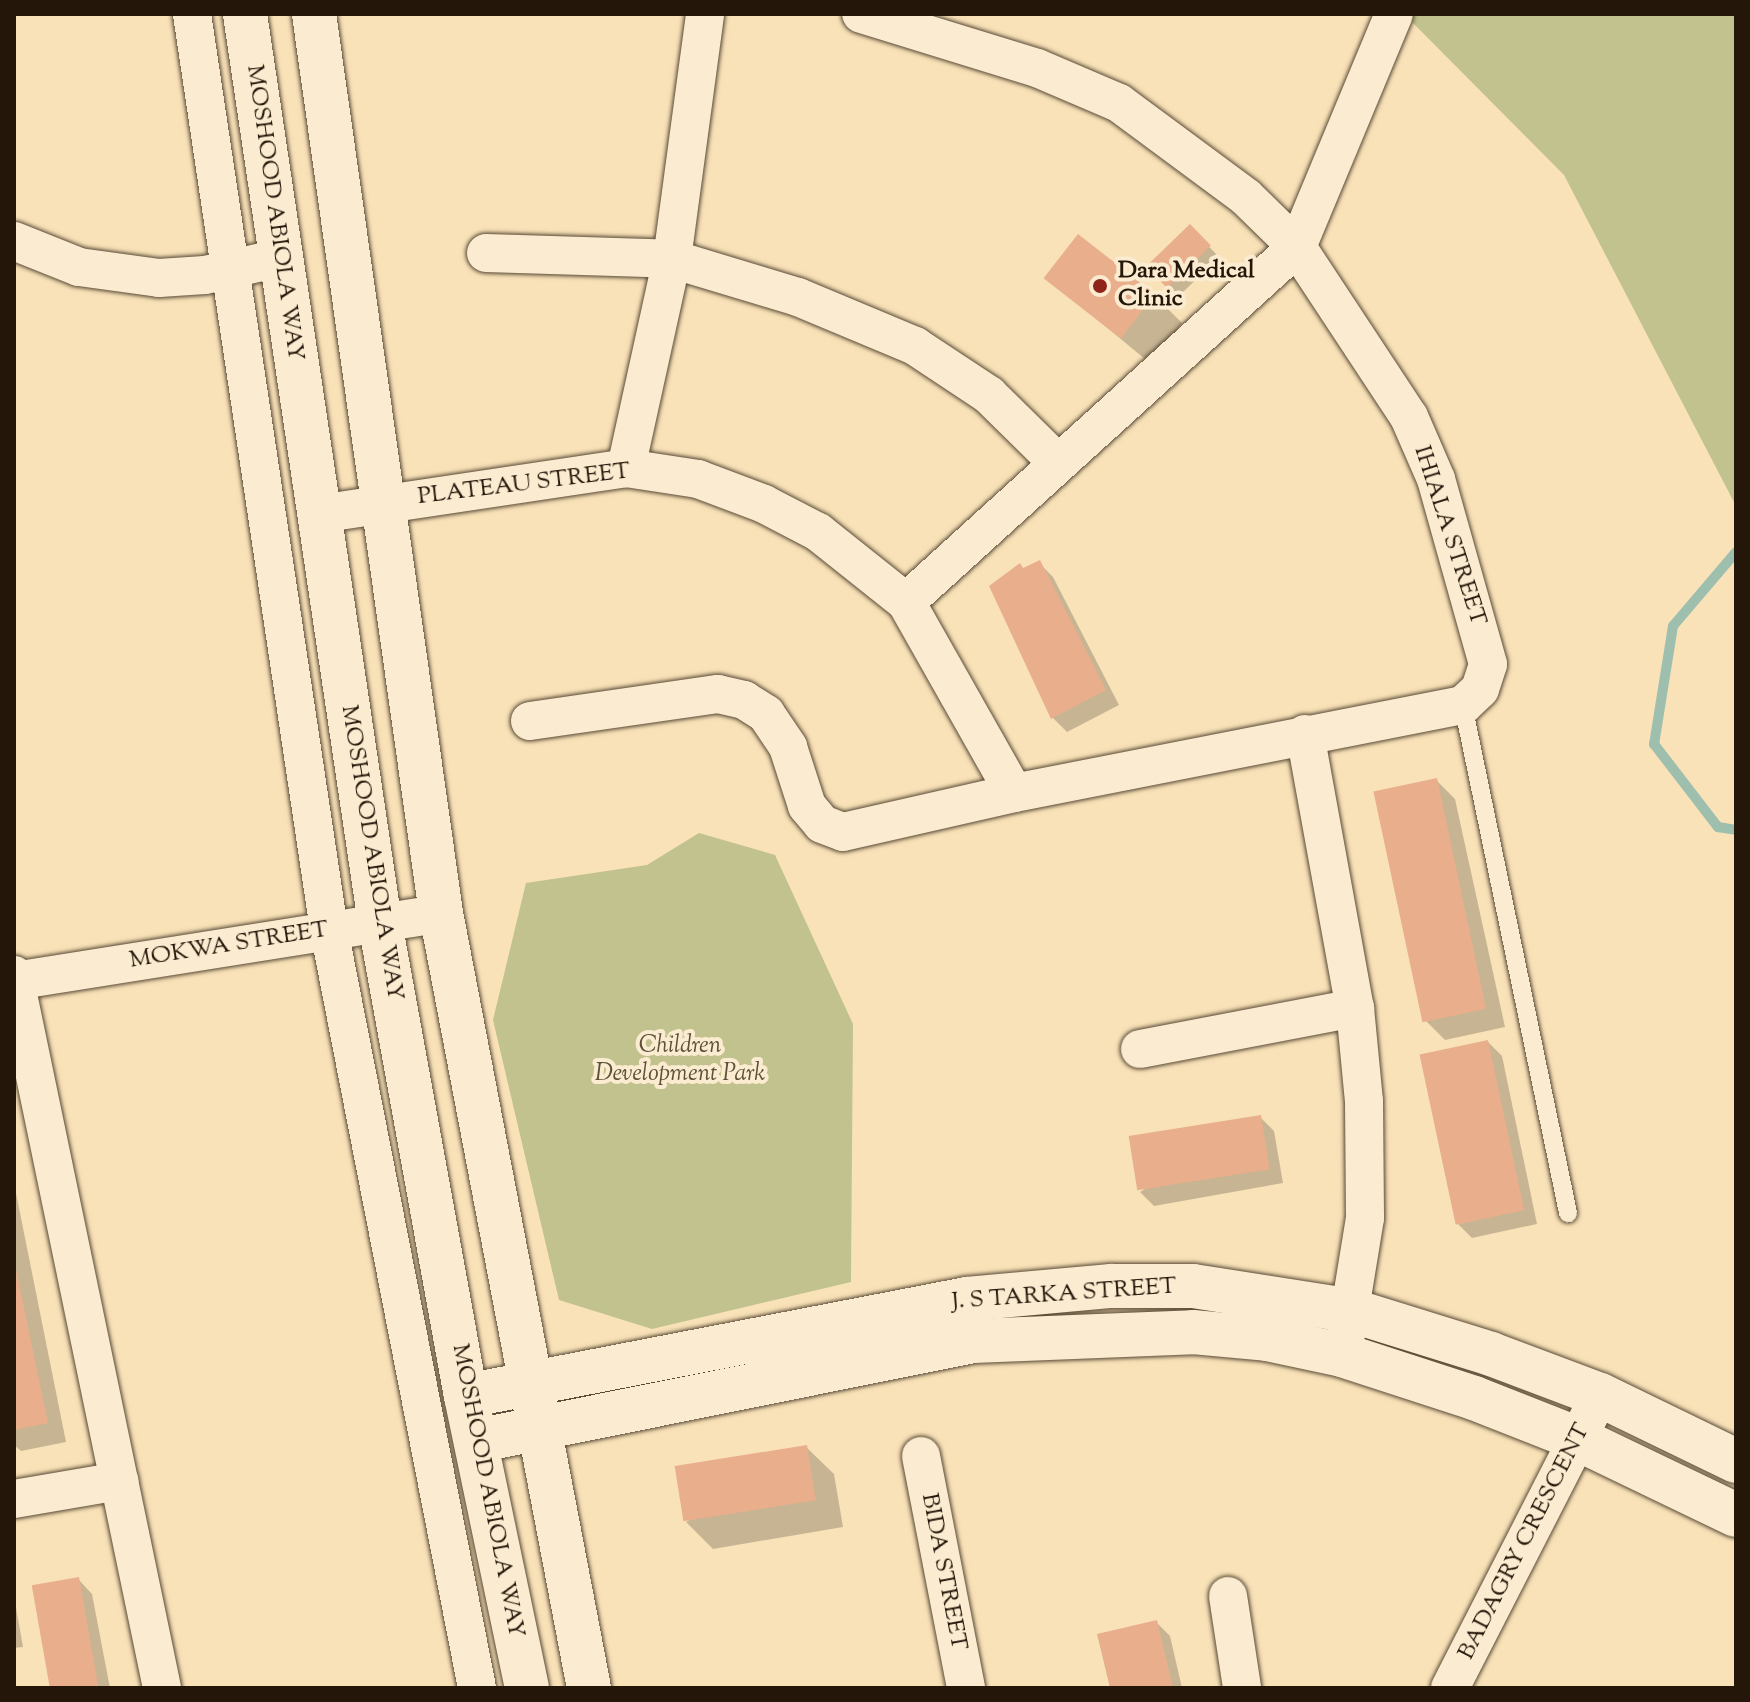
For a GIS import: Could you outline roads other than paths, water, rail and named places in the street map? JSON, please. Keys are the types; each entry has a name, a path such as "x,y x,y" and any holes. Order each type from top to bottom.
{"main road":[{"name":"MOSHOOD ABIOLA WAY","path":"245,14 380,923 476,1441 465,1505 527,1688"},
{"path":"314,14 441,913 528,1384 589,1688"},
{"name":"J. S TARKA STREET","path":"466,1396 855,1317 967,1299 1111,1286 1193,1286 1353,1311 1600,1395 1736,1461"},
{"name":"J. S TARKA STREET","path":"476,1441 973,1341 1193,1332 1267,1339 1342,1355 1578,1439 1729,1511"}],"street":[{"path":"192,14 329,930 369,1133 465,1505 477,1688"},
{"path":"626,468 672,259 705,14"},
{"name":"IHIALA STREET","path":"861,14 1037,68 1119,103 1246,197 1297,247 1409,417 1436,479 1488,664 1480,689 1463,705"},
{"path":"906,602 1056,461 1297,247 1394,14"},
{"path":"14,241 63,262 159,278 229,270 279,258"},
{"path":"486,253 672,259 798,297 915,346 989,395 1056,461"},
{"name":"PLATEAU STREET","path":"319,514 626,468 698,479 764,504 830,541 906,602 1014,793"},
{"path":"530,721 718,694 744,700 766,714 788,747 807,806 822,824 843,832 1014,793 1463,705"},
{"path":"1305,734 1355,1008 1366,1160 1365,1218 1353,1311 1342,1355"},
{"name":"MOKWA STREET","path":"15,978 441,913"},
{"path":"15,978 162,1688"},
{"path":"1140,1049 1355,1008"},
{"path":"369,1133 418,1126"},
{"name":"BADAGRY CRESCENT","path":"1450,1688 1600,1395"},
{"name":"BIDA STREET","path":"921,1456 966,1688"},
{"path":"14,1499 119,1481"},
{"path":"1228,1596 1242,1688"}],"lane":[{"path":"1463,705 1568,1213"}],"waterway":[{"path":"1736,552 1673,626 1654,744 1718,827 1736,830"}],"place":[{"name":"Dara Medical Clinic","path":"1100,286"}],"park label":[{"name":"Children Development Park","path":"680,1061"}]}
